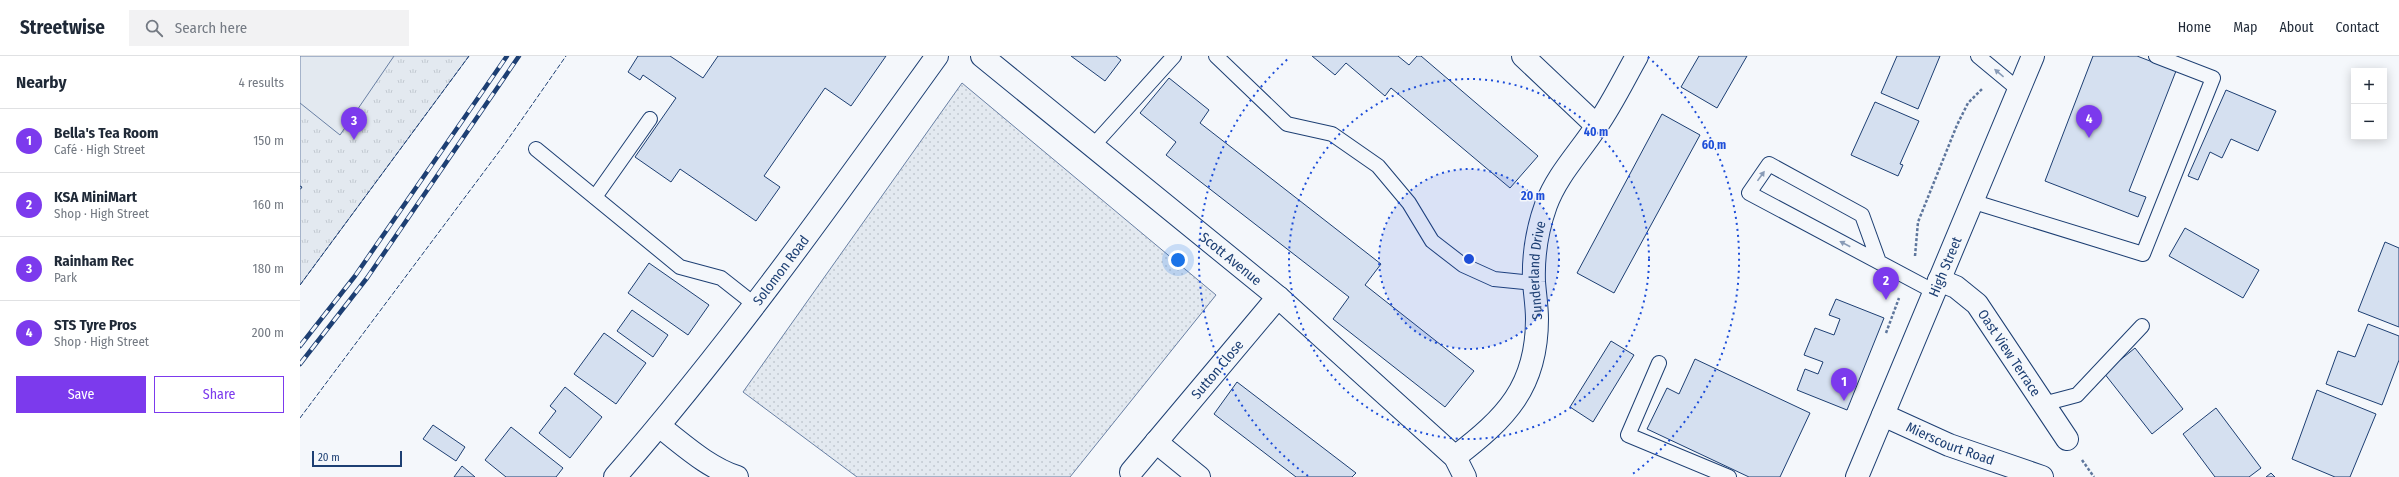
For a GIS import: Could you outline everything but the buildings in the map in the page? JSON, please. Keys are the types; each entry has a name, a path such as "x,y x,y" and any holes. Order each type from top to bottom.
{"street":[{"name":"Solomon Road","path":"615,477 659,426 754,304 937,56"},
{"name":"Scott Avenue","path":"982,56 1278,297 1454,457 1465,477"},
{"path":"1523,56 1597,126"},
{"name":"Sunderland Drive","path":"1454,457 1489,430 1508,409 1521,390 1531,369 1536,344 1537,318 1534,283 1535,251 1546,206 1556,183 1597,126 1637,56"},
{"name":"High Street","path":"1857,477 1971,201 2033,56"},
{"name":"Oast View Terrace","path":"1937,286 1956,287 1977,304 2067,439"},
{"name":"Sutton Close","path":"1131,472 1278,297"},
{"name":"Mierscourt Road","path":"1883,415 1949,446 2042,477"},
{"path":"659,426 697,455 723,472 737,477"},
{"path":"1156,442 1199,477"}],"lane":[{"path":"1092,147 1174,56"},
{"path":"1216,56 1287,124 1332,134 1378,166 1409,203 1432,241 1463,265 1494,279 1534,283"},
{"path":"1978,56 2019,90"},
{"path":"1971,201 2143,254 2213,78 2156,56"},
{"path":"596,197 650,119"},
{"path":"536,149 680,267 721,278 754,304"},
{"path":"1879,262 1862,215 1769,164 1749,192 1879,262 1937,286"},
{"path":"2043,404 2077,395 2142,326"},
{"path":"1659,363 1628,435 1729,477"}],"green space":[{"path":"300,56 469,56 300,285"},
{"path":"300,56 394,56 340,135 300,103"},
{"path":"962,83 1216,295 1070,477 857,477 743,392"}],"railway":[{"path":"300,346 355,276 507,56"},
{"path":"300,364 367,278 519,56"}],"fence":[{"path":"300,285 469,56"},
{"path":"300,418 504,145 566,56"},
{"path":"300,186 302,187 300,190"}],"place":[{"name":"STS Tyre Pros","path":"2089,138"},
{"name":"Rainham Rec","path":"354,140"},
{"name":"KSA MiniMart","path":"1886,300"},
{"name":"Bella's Tea Room","path":"1844,401"}]}
